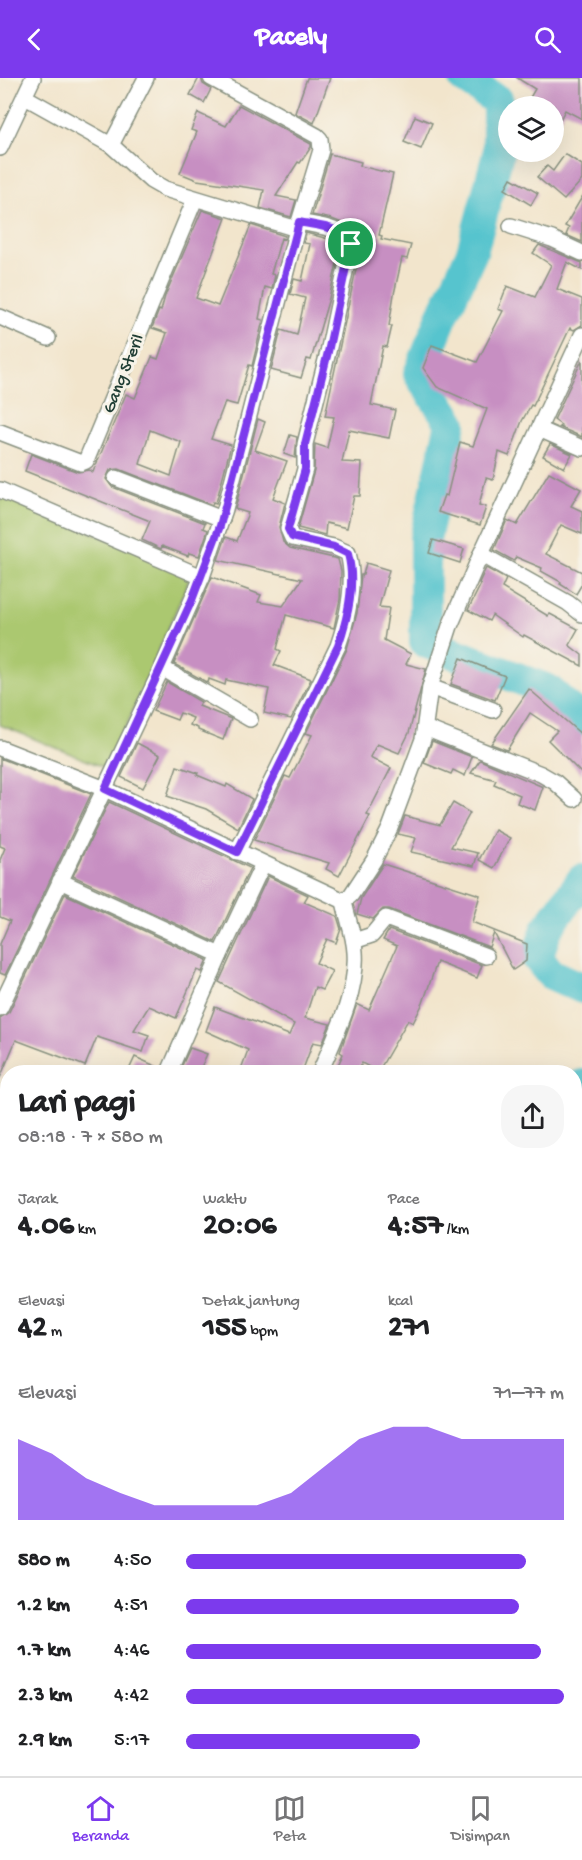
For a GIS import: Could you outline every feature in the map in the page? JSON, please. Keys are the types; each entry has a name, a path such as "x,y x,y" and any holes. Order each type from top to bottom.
{"street":[{"path":"0,148 33,78"},
{"path":"111,145 146,78"},
{"path":"0,1008 162,668 202,577 222,519 298,225 321,150 320,139 313,133 211,78"},
{"path":"25,97 111,145 151,181 165,189 195,199 298,225 340,232 347,236 351,244 305,444 305,469 288,529 292,537 334,547 348,554 351,584 349,611 338,646 237,852"},
{"name":"Gang Steril","path":"0,432 81,463 86,461 195,199"},
{"path":"512,226 582,252"},
{"path":"0,317 48,338"},
{"path":"344,901 351,895 368,870 390,828 425,728 430,684 450,626 582,335"},
{"path":"539,429 582,448"},
{"path":"116,478 222,519"},
{"path":"0,490 202,577"},
{"path":"481,554 547,591 582,614"},
{"path":"162,668 250,719"},
{"path":"430,684 493,710"},
{"path":"425,728 541,774 555,782 574,799"},
{"path":"0,748 105,789 344,901"},
{"path":"172,1065 262,864"},
{"path":"60,881 220,955"},
{"path":"323,1065 350,993 355,954 344,901"},
{"path":"354,941 372,935 386,918 486,956"}],"green space":[{"path":"0,495 192,573 108,769 0,725"}],"building":[{"path":"199,78 211,89 204,103 190,95"},
{"path":"307,78 330,78 314,123 295,113"},
{"path":"517,78 582,78 582,119 565,110 564,112 564,96 531,96 535,89"},
{"path":"239,105 311,144 276,196 296,200 291,217 260,208 264,190 197,180 180,173 197,132 191,130 198,113 226,126"},
{"path":"415,116 432,123 421,149 404,142"},
{"path":"330,154 361,162 360,166 393,174 379,235 382,236 381,239 411,245 407,259 402,258 389,326 392,326 387,347 383,346 371,405 395,410 389,438 349,430 342,462 362,463 360,496 354,496 347,528 326,523 325,535 298,528 314,471 315,444 327,448 334,417 325,416 361,246 355,233 347,225 312,215"},
{"path":"564,155 582,165 582,180 564,200 537,177 547,166 553,171 559,162 564,162"},
{"path":"511,178 538,193 531,205 505,189"},
{"path":"582,197 582,242 566,235 569,228 565,226"},
{"path":"202,210 226,218 196,298 218,306 251,225 285,236 284,239 281,238 271,274 275,275 272,289 265,287 259,319 263,320 252,366 249,365 237,405 225,402 211,439 231,445 216,503 213,502 212,505 119,469 110,470 106,479 112,487 205,523 203,528 208,530 199,556 189,553 188,556 162,546 161,549 142,540 150,521 25,471 31,454 78,472 89,470 93,472 126,394 135,398 152,357 158,359 167,333 152,328 159,310 161,311 165,296","holes":["150,430 181,442 171,476 140,464"]},
{"path":"306,233 332,240 341,246 311,360 307,359 301,378 271,370 281,330 297,335 305,298 290,294 294,279 302,281 310,244 304,243"},
{"path":"539,245 582,263 582,270 567,262 557,289 582,299 582,325 574,330 570,328 533,406 531,405 522,421 509,456 499,452 493,480 486,478 479,505 486,507 480,525 438,512 444,495 447,496 460,442 473,446 487,409 437,387 423,368 432,345 477,362 503,311 498,309 507,286 535,297 551,265 533,253"},
{"path":"582,360 582,437 559,427 561,425 554,420"},
{"path":"258,419 265,422 255,450 287,461 273,498 285,503 279,527 283,542 290,548 338,559 341,571 340,599 334,628 286,615 277,649 281,651 274,665 311,679 291,719 264,713 269,689 226,680 225,685 209,679 208,683 174,664 212,577 261,595 258,602 283,606 302,579 218,560 226,537 237,541 248,513 235,509"},
{"path":"290,435 297,437 295,458 284,454"},
{"path":"550,444 572,454 564,468 543,456"},
{"path":"549,472 581,489 571,506 582,511 582,534 561,525 546,554 582,572 582,584 576,594 541,571 542,568 516,557 514,561 494,550 507,520 517,525"},
{"path":"433,540 464,549 460,563 429,553"},
{"path":"366,563 389,570 379,607 389,608 384,640 411,654 406,664 426,669 409,733 399,753 377,744 370,757 391,768 367,815 370,816 339,876 326,869 329,863 254,840 285,776 290,778 312,735 306,733 347,649 357,613 361,575 363,575"},
{"path":"486,568 506,579 502,588 548,616 550,614 578,629 569,645 582,655 582,666 524,635 523,637 492,615 489,621 468,610"},
{"path":"461,658 505,676 495,700 451,684"},
{"path":"167,682 201,702 199,706 231,719 223,740 190,725 193,718 180,713 177,720 153,711"},
{"path":"529,689 582,735 582,774 548,740 557,731 530,713 507,750 491,744"},
{"path":"432,741 472,757 465,776 453,770 451,774 424,763"},
{"path":"137,743 160,755 143,788 121,777"},
{"path":"0,758 91,794 5,975 0,973 0,944 10,921 0,917 0,860 5,848 0,846"},
{"path":"480,760 543,787 535,810 517,803 520,795 494,784 496,780 471,773"},
{"path":"177,766 198,773 197,775 226,787 227,784 252,799 238,828 206,809 167,796"},
{"path":"109,802 250,868 215,942 73,876"},
{"path":"453,803 470,813 451,847 478,853 474,866 411,852 416,838 398,834 405,816 440,825"},
{"path":"495,830 510,838 494,868 479,860"},
{"path":"383,864 480,895 472,922 527,944 526,961 513,970 494,933 489,947 389,909 383,909 373,919 357,914 361,898"},
{"path":"268,876 308,895 304,902 337,916 341,929 336,943 327,939 316,963 332,971 322,990 315,987 305,1018 330,1024 322,1044 313,1042 305,1065 243,1065 248,1050 206,1031 215,1007 289,1035 294,1024 219,982"},
{"path":"65,894 207,960 202,972 197,970 176,1018 149,1006 134,1030 149,1035 143,1052 97,1037 85,1065 82,1065 16,1040 5,1065 0,1065 0,1018 9,1012"},
{"path":"389,930 482,965 477,978 437,962 423,1003 413,1023 408,1020 382,1065 362,1063 361,1065 338,1065 343,1054 340,1052 357,1004 369,1010 397,946 383,940"},
{"path":"190,1048 207,1054 202,1065 182,1065"},
{"path":"135,1057 153,1065 131,1065"}],"waterway":[{"path":"464,78 498,101 498,154 472,252 419,374 451,423 425,539 425,642 548,690 582,720"},
{"path":"582,880 547,929 537,957 551,974 582,988"}],"route":[{"path":"299,222 340,232 347,236 351,244 305,444 305,469 288,529 292,537 344,550 348,554 351,584 349,611 338,646 237,852 105,789 192,600 220,526 299,222"}]}
